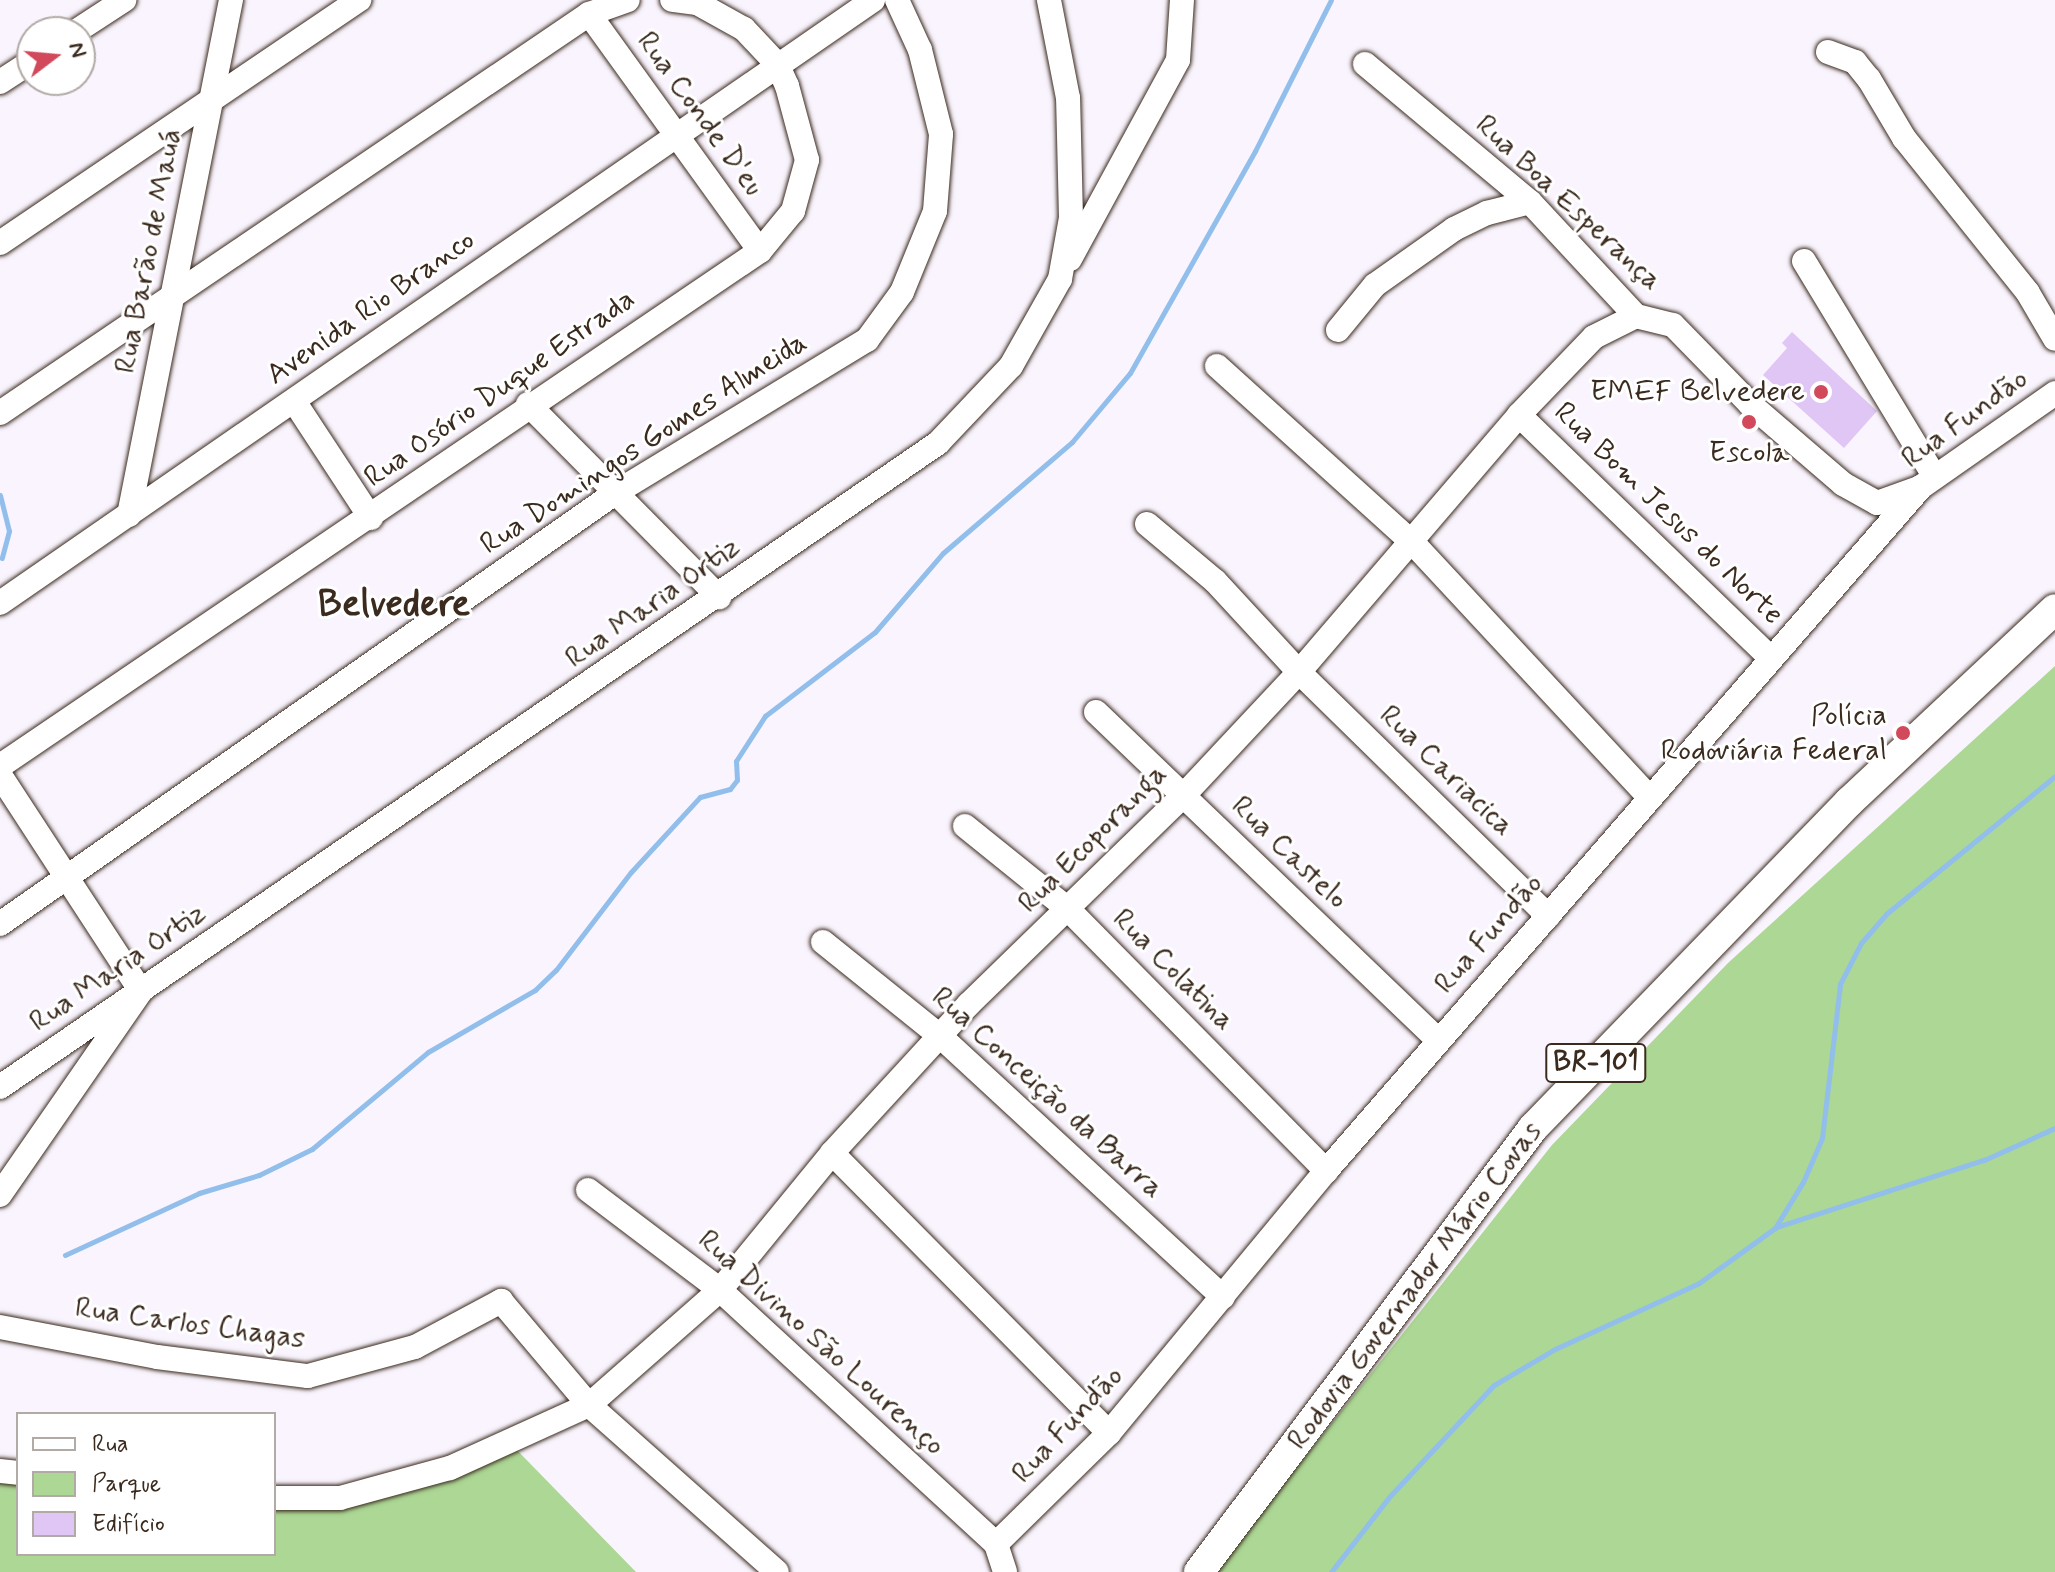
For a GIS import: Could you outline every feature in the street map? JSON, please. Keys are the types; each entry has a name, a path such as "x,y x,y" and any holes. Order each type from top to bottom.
{"main road":[{"name":"Rodovia Governador Mário Covas","path":"1199,1572 1533,1128 1849,802 2055,609"}],"street":[{"path":"96,18 124,0"},
{"name":"Rua Barão de Mauá","path":"129,515 231,0"},
{"path":"0,243 212,96 359,0"},
{"path":"0,413 589,14 628,0"},
{"name":"Rua Osório Duque Estrada","path":"0,766 371,518 528,404 760,251 793,211 807,160 799,119 777,64 744,29 697,3 672,0"},
{"name":"Avenida Rio Branco","path":"0,603 873,0"},
{"name":"Rua Domingos Gomes Almeida","path":"0,924 615,493 867,340 902,292 935,211 941,134 920,50 897,0"},
{"name":"Rua Maria Ortiz","path":"0,1087 719,597 938,443 1011,366 1060,279 1071,218 1068,98 1049,0"},
{"path":"1060,279 1178,60 1182,0"},
{"name":"Rua Conde D'eu","path":"589,14 760,251"},
{"path":"1828,52 1855,62 1869,79 1904,138 2028,293 2055,339"},
{"name":"Rua Boa Esperança","path":"1365,64 1530,202 1636,316 1673,325 1750,404 1843,484 1877,503 1928,482"},
{"path":"1338,330 1375,285 1454,229 1487,213 1530,202"},
{"path":"1804,261 1928,482"},
{"name":"Rua Ecoporanga","path":"276,1498 340,1498 450,1468 589,1405 720,1290 832,1153 940,1036 1183,796 1299,672 1413,543 1519,415 1594,337 1636,316"},
{"path":"1217,366 1413,543 1650,798"},
{"name":"Rua Fundão","path":"1001,1557 1109,1433 1326,1171 1928,482 2055,393"},
{"path":"294,401 371,518"},
{"path":"528,404 719,597"},
{"name":"Rua Bom Jesus do Norte","path":"1519,415 1772,659"},
{"name":"Rua Cariacica","path":"1147,524 1215,581 1299,672 1548,916"},
{"name":"Rua Castelo","path":"1096,712 1439,1041"},
{"path":"0,775 141,991 0,1195"},
{"name":"Rua Colatina","path":"965,826 1068,909 1326,1171"},
{"name":"Rua Conceição da Barra","path":"823,942 940,1036 1223,1297"},
{"path":"832,1153 1109,1433"},
{"name":"Rua Divino São Lourenço","path":"588,1190 720,1290 1001,1557"},
{"name":"Rua Carlos Chagas","path":"0,1327 157,1357 308,1376 415,1347 501,1301 589,1405"},
{"path":"589,1405 777,1572"}],"green space":[{"path":"2055,666 2055,1572 1214,1572 1552,1145 1728,963"},
{"path":"511,1444 636,1572 0,1572 0,1471 16,1473 16,1556 276,1556 276,1499 305,1501"}],"building":[{"path":"1792,332 1877,411 1844,448 1763,375 1787,348 1782,343"}],"waterway":[{"path":"65,1255 199,1193 259,1175 312,1149 428,1052 535,990 556,970 631,872 700,797 730,789 737,780 736,761 765,716 875,632 943,553 1072,442 1130,373 1255,151 1331,0"},
{"path":"0,495 9,531 2,558"},
{"path":"1331,1572 1390,1496 1494,1385 1555,1349 1699,1283 1775,1228 1803,1182 1822,1138 1840,984 1861,943 1886,914 2055,776"},
{"path":"1776,1227 1984,1160 2055,1128"}],"place":[{"name":"EMEF Belvedere","path":"1821,392"},
{"name":"Escola","path":"1749,422"},
{"name":"Polícia Rodoviária Federal","path":"1903,733"}],"district":[{"name":"Belvedere","path":"394,605"}]}
